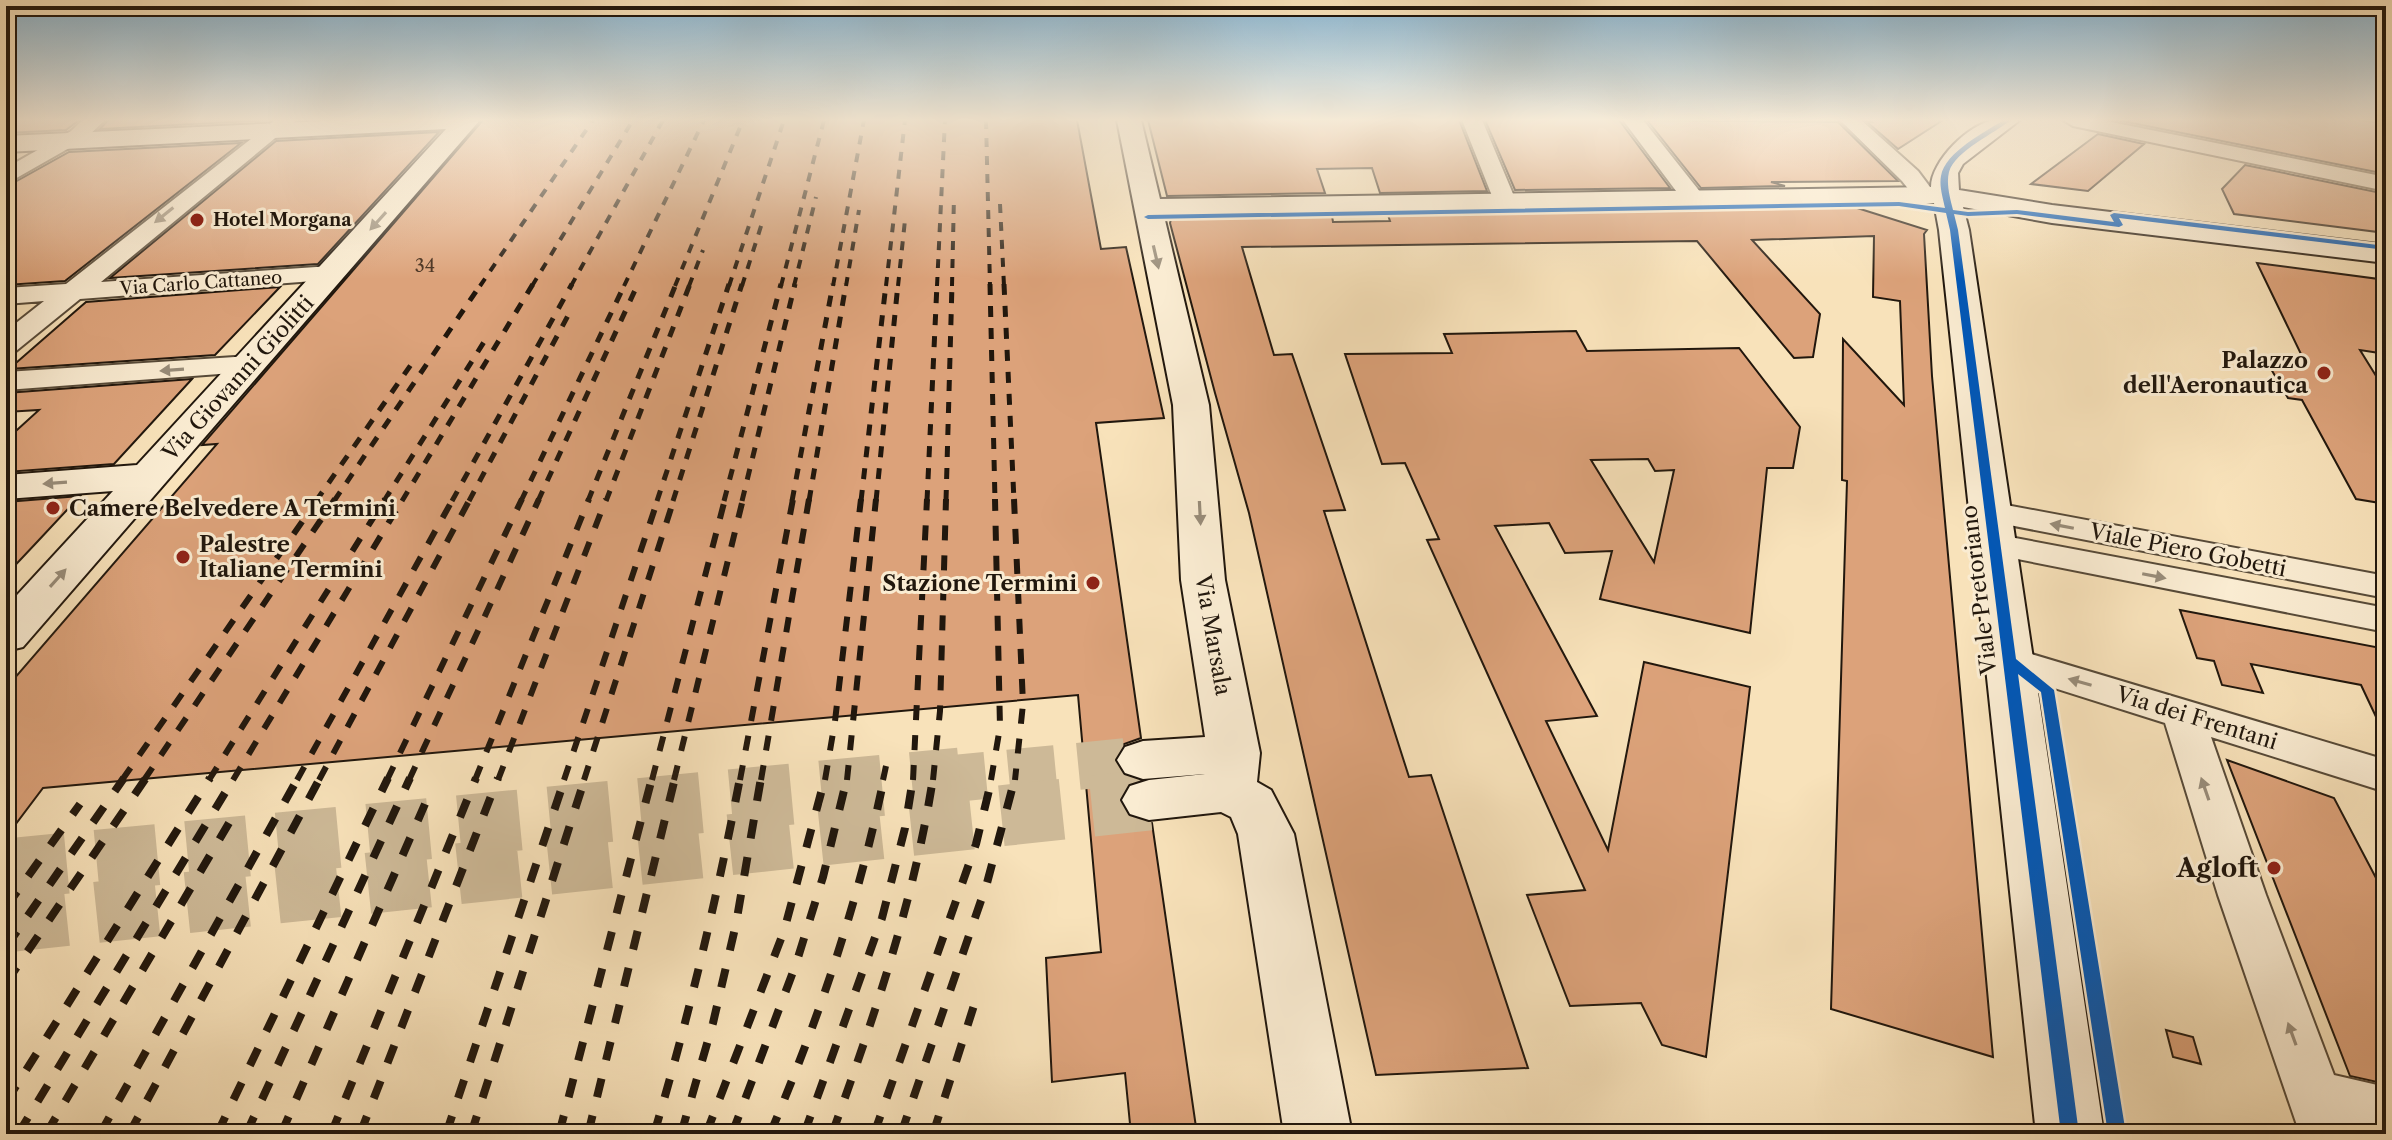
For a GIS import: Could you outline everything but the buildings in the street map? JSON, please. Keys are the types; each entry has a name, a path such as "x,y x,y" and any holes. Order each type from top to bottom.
{"main road":[{"name":"Via Giovanni Giolitti","path":"6,636 420,173"},
{"name":"Via Marsala","path":"1139,173 1191,405 1203,580 1231,772"},
{"name":"Viale Pretoriano","path":"1944,173 1942,207 1992,529 2070,1134"},
{"path":"1961,173 2021,198 2076,210 2386,254"},
{"path":"1146,208 1693,198 1942,207 1981,200 2021,198"},
{"path":"1981,200 2386,241"},
{"path":"6,487 150,476"},
{"path":"1146,780 1231,772 1252,804 1266,834 1318,1134"}],"street":[{"path":"6,345 219,173"},
{"path":"1494,173 1505,201"},
{"path":"1674,173 1693,198"},
{"path":"1907,173 1942,207"},
{"path":"2333,173 2386,184"},
{"name":"Via Carlo Cattaneo","path":"6,296 331,274"},
{"path":"6,381 250,365"},
{"name":"Viale Piero Gobetti","path":"1992,529 2386,587"},
{"name":"Viale Piero Gobetti","path":"1992,529 2386,620"},
{"name":"Via dei Frentani","path":"2008,660 2386,776"},
{"path":"2182,712 2232,867 2321,1115 2386,1113"}],"tunnel":[{"path":"939,780 1143,760"},
{"path":"6,869 960,778"},
{"path":"6,922 1149,800"}],"railway":[{"path":"480,286 557,173"},
{"path":"532,286 601,173"},
{"path":"571,286 634,173"},
{"path":"624,286 678,173"},
{"path":"675,286 721,173"},
{"path":"729,286 766,173"},
{"path":"781,286 810,173"},
{"path":"833,286 854,173"},
{"path":"886,286 899,173"},
{"path":"937,286 942,173"},
{"path":"987,173 990,286"},
{"path":"952,286 954,196"},
{"path":"794,286 816,197"},
{"path":"1000,204 1004,286"},
{"path":"846,286 859,210"},
{"path":"898,286 905,220"},
{"path":"742,286 762,223"},
{"path":"689,286 703,250"},
{"path":"334,501 481,284"},
{"path":"402,501 533,284"},
{"path":"452,501 572,284"},
{"path":"521,501 625,284"},
{"path":"588,501 676,284"},
{"path":"606,501 690,284"},
{"path":"657,501 729,284"},
{"path":"673,501 742,284"},
{"path":"724,501 781,284"},
{"path":"742,501 795,284"},
{"path":"792,501 833,284"},
{"path":"809,501 846,284"},
{"path":"861,501 886,284"},
{"path":"876,501 898,284"},
{"path":"927,501 937,284"},
{"path":"946,501 952,284"},
{"path":"990,284 995,501"},
{"path":"1004,284 1014,501"},
{"path":"538,501 636,288"},
{"path":"469,501 571,310"},
{"path":"384,501 489,334"},
{"path":"316,501 415,359"},
{"path":"122,780 318,499"},
{"path":"144,780 335,499"},
{"path":"209,780 385,499"},
{"path":"233,780 403,499"},
{"path":"297,780 453,499"},
{"path":"319,780 470,499"},
{"path":"387,780 522,499"},
{"path":"409,780 539,499"},
{"path":"475,780 589,499"},
{"path":"498,780 606,499"},
{"path":"564,780 658,499"},
{"path":"584,780 674,499"},
{"path":"652,780 725,499"},
{"path":"674,780 743,499"},
{"path":"740,780 793,499"},
{"path":"761,780 809,499"},
{"path":"825,780 835,721 861,499"},
{"path":"847,780 876,499"},
{"path":"913,780 927,499"},
{"path":"933,780 940,711 946,499"},
{"path":"991,780 1000,727 995,499"},
{"path":"1014,499 1023,704 1015,780"},
{"path":"883,780 886,766"},
{"path":"6,947 124,778"},
{"path":"6,983 146,778"},
{"path":"6,1102 210,778"},
{"path":"18,1134 234,778"},
{"path":"100,1134 298,778"},
{"path":"129,1134 320,778"},
{"path":"217,1134 388,778"},
{"path":"246,1134 410,778"},
{"path":"331,1134 476,778"},
{"path":"360,1134 498,778"},
{"path":"446,1134 565,778"},
{"path":"471,1134 585,778"},
{"path":"559,1134 652,778"},
{"path":"588,1134 675,778"},
{"path":"654,1134 702,957 740,778"},
{"path":"681,1134 713,1023 736,924 761,778"},
{"path":"706,1134 784,931 825,778"},
{"path":"732,1134 796,964 823,877 847,778"},
{"path":"770,1134 836,959 863,869 884,778"},
{"path":"804,1134 882,918 905,828 913,778"},
{"path":"832,1134 904,914 933,778"},
{"path":"874,1134 976,844 992,778"},
{"path":"901,1134 987,883 1015,778"},
{"path":"6,907 80,804"},
{"path":"281,1134 425,804"},
{"path":"46,1134 229,823"},
{"path":"933,1134 977,996"}],"cycle path":[{"path":"1945,173 2070,1134"},
{"path":"1148,217 1899,204 1968,214 2017,212 2119,225 2114,215 2386,248"},
{"path":"2008,660 2047,690 2117,1134"}],"place":[{"name":"Hotel Morgana","path":"197,220"},
{"name":"Palazzo dell'Aeronautica","path":"2324,373"},
{"name":"Camere Belvedere A Termini","path":"53,508"},
{"name":"Palestre Italiane Termini","path":"183,557"},
{"name":"Stazione Termini","path":"1093,583"},
{"name":"Agloft","path":"2274,868"}]}
